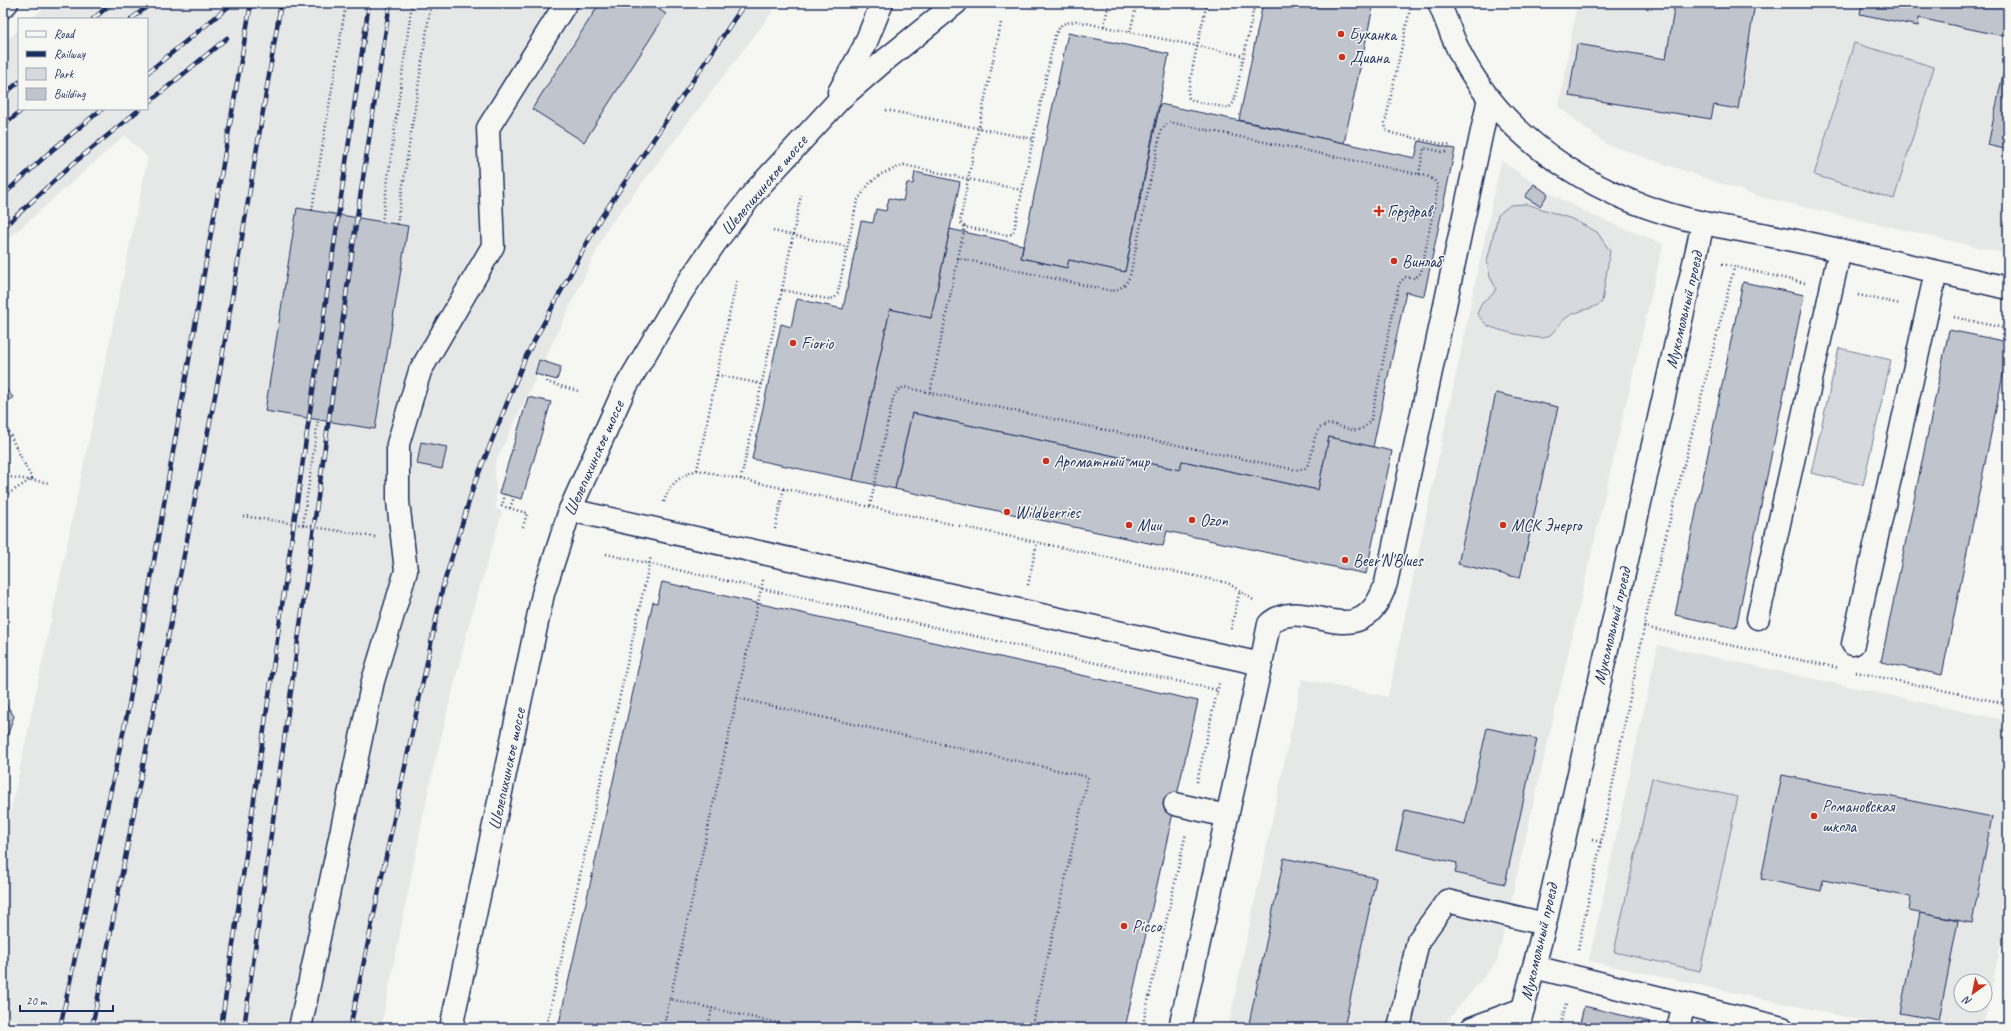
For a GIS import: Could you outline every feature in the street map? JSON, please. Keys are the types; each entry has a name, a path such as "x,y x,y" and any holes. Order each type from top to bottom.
{"street":[{"path":"3,7 7,3"},
{"path":"300,1028 373,681 406,571 398,501 398,444 420,371 493,246 488,128 566,3"},
{"path":"828,112 864,47 882,3"},
{"name":"Шелепихинское шоссе","path":"451,1028 543,594 570,510 624,390 683,290 715,243 755,191 840,99 884,61 956,3"},
{"path":"1439,3 1463,59 1489,98 1517,128 1556,162 1610,193 1649,207 1703,223 1840,250 2008,288"},
{"path":"1180,1028 1269,624 1287,614 1335,623 1354,621 1365,615 1374,607 1381,597 1388,575 1489,98"},
{"name":"Мукомольный проезд","path":"1521,1018 1534,968 1703,223"},
{"path":"1758,618 1840,250"},
{"path":"1853,644 1936,272"},
{"path":"570,510 1261,664"},
{"path":"1175,804 1227,816"},
{"path":"1399,1028 1418,941 1447,901 1544,924"},
{"path":"1534,968 1782,1028"},
{"path":"1678,1028 1684,1004"},
{"path":"1472,1028 1521,1018"}],"path":[{"path":"312,210 346,3"},
{"path":"382,222 412,3"},
{"path":"397,224 431,3"},
{"path":"1104,26 1109,3"},
{"path":"1130,32 1137,3"},
{"path":"1207,3 1188,92 1189,98 1193,101 1226,108 1233,105 1255,3"},
{"path":"1410,9 1385,123 1386,130 1391,133 1478,151"},
{"path":"1001,23 960,218 961,224 965,226 1006,235 1011,234 1014,230 1058,29 1068,21 1104,26 1244,56"},
{"path":"886,110 979,127 1033,139"},
{"path":"870,506 894,395 904,387 1288,469 1302,470 1308,465 1316,436 1320,428 1328,425 1356,431 1365,427 1371,419 1400,281 1405,277 1414,278 1421,273 1438,189 1431,177 1419,174 1169,122 1161,130 1130,276 1124,286 1112,291 958,258"},
{"path":"1419,174 1424,148 1455,154"},
{"path":"782,290 827,299 835,298 838,293 857,201 870,183 881,174 904,165 1022,190"},
{"path":"741,479 801,195"},
{"path":"930,393 965,226"},
{"path":"773,231 793,234 848,247"},
{"path":"1560,1028 1603,835 1644,627 1734,268 2008,329"},
{"path":"697,470 737,278"},
{"path":"717,375 762,384"},
{"path":"547,377 547,382 578,391"},
{"path":"302,525 318,420"},
{"path":"3,421 32,479"},
{"path":"546,1028 657,529 667,492 679,477 697,470 1228,583 1254,600 1274,620"},
{"path":"3,476 32,479 50,483"},
{"path":"3,497 32,479"},
{"path":"769,554 784,488"},
{"path":"505,494 502,506 527,513 523,527"},
{"path":"510,508 514,497"},
{"path":"243,516 403,541"},
{"path":"606,554 1217,690"},
{"path":"664,1028 758,603"},
{"path":"1644,627 1845,670"},
{"path":"1853,671 2008,704"},
{"path":"737,698 1088,776 1032,1028"},
{"path":"670,999 800,1028"},
{"path":"708,1028 712,1008"}],"shaded area":[{"path":"49,3 779,3 607,229 495,463 496,509 502,512 469,624 430,782 381,1028 3,1028 3,849 148,158 125,135 3,244 3,44 18,31 18,110 148,110 148,18 32,18"},
{"path":"1577,3 2008,3 2008,254 1761,197 1606,144 1559,107"},
{"path":"1501,161 1548,192 1589,214 1663,244 1497,961 1441,1028 1228,1028 1302,679 1388,697"},
{"name":"Романовская школа","path":"1658,645 2008,721 2008,910 1993,981 1993,973 1953,973 1953,1013 1986,1013 1983,1028 1897,1028 1589,961"}],"green space":[{"path":"1854,43 1934,67 1894,199 1814,175"},
{"path":"1527,204 1572,219 1597,232 1610,251 1602,302 1569,316 1550,335 1543,338 1536,338 1498,330 1487,325 1477,314 1482,302 1493,294 1496,288 1490,277 1487,262 1498,215 1510,205"},
{"path":"1839,348 1891,360 1863,485 1811,473"},
{"path":"1652,778 1738,797 1700,971 1614,952"}],"building":[{"path":"600,3 649,3 666,14 584,142 532,109"},
{"path":"1263,3 1362,3 1373,7 1344,143 1239,120"},
{"path":"1675,3 1755,3 1738,109 1714,105 1711,119 1569,96 1577,44 1666,59"},
{"path":"1862,3 2008,3 2008,37 1919,18 1918,26 1860,14"},
{"path":"1068,33 1169,54 1125,272 1069,260 1067,268 1021,258"},
{"path":"2008,50 2008,150 1988,145"},
{"path":"1160,104 1415,158 1419,141 1455,149 1424,296 1406,292 1373,447 1329,437 1318,490 1182,461 1180,470 912,413 895,489 853,480 890,309 931,318 950,229 1023,245 1021,258 1067,268 1069,260 1125,272"},
{"path":"915,172 960,182 931,318 890,309 853,480 752,459 781,324 791,327 797,299 843,309 861,221 873,223 876,209 886,211 889,198 903,201 907,183 913,184"},
{"path":"1534,184 1548,194 1540,206 1525,197"},
{"path":"297,208 408,226 375,429 265,411"},
{"path":"1743,282 1804,295 1736,628 1675,615"},
{"path":"1949,330 2008,342 2008,350 1942,675 1881,662"},
{"path":"539,360 561,367 557,380 535,374"},
{"path":"3,386 13,397 3,406"},
{"path":"1496,393 1558,407 1520,578 1458,564"},
{"path":"528,397 551,402 522,499 499,493"},
{"path":"912,413 1180,470 1182,461 1318,490 1329,437 1392,451 1366,574 1167,531 1163,546 895,489"},
{"path":"421,442 447,447 442,469 417,464"},
{"path":"662,582 1198,701 1125,1028 558,1028 653,602 657,603"},
{"path":"3,700 14,716 3,749"},
{"path":"1487,728 1537,739 1505,884 1455,873 1457,863 1396,849 1405,810 1465,824"},
{"path":"1782,775 1992,817 1972,923 1909,911 1911,897 1823,880 1821,891 1761,879"},
{"path":"1284,858 1376,878 1344,1028 1248,1028"},
{"path":"1920,913 1958,921 1939,1020 1900,1013"},
{"path":"1584,1006 1650,1022 1648,1028 1579,1028"}],"railway":[{"path":"94,18 112,3"},
{"path":"132,18 152,3"},
{"path":"148,72 233,3"},
{"path":"60,1028 129,705 251,3"},
{"path":"92,1028 220,370 281,3"},
{"path":"221,1028 369,3"},
{"path":"244,1028 357,217 390,3"},
{"path":"350,1028 443,586 474,485 526,356 600,219 745,3"},
{"path":"148,103 227,38"},
{"path":"3,95 18,83"},
{"path":"3,126 22,110"},
{"path":"3,195 51,151 101,110"},
{"path":"3,228 69,167 139,110"}],"place":[{"name":"Буханка","path":"1341,34"},
{"name":"Диана","path":"1342,57"},
{"name":"Горздрав","path":"1379,211"},
{"name":"Винлаб","path":"1394,261"},
{"name":"Fiorio","path":"793,343"},
{"name":"Ароматный мир","path":"1046,461"},
{"name":"Wildberries","path":"1007,512"},
{"name":"Ozon","path":"1192,520"},
{"name":"Muu","path":"1129,525"},
{"name":"МСК Энерго","path":"1503,525"},
{"name":"Beer'N'Blues","path":"1345,560"},
{"name":"Романовская школа","path":"1814,816"},
{"name":"Picco","path":"1124,926"}]}
